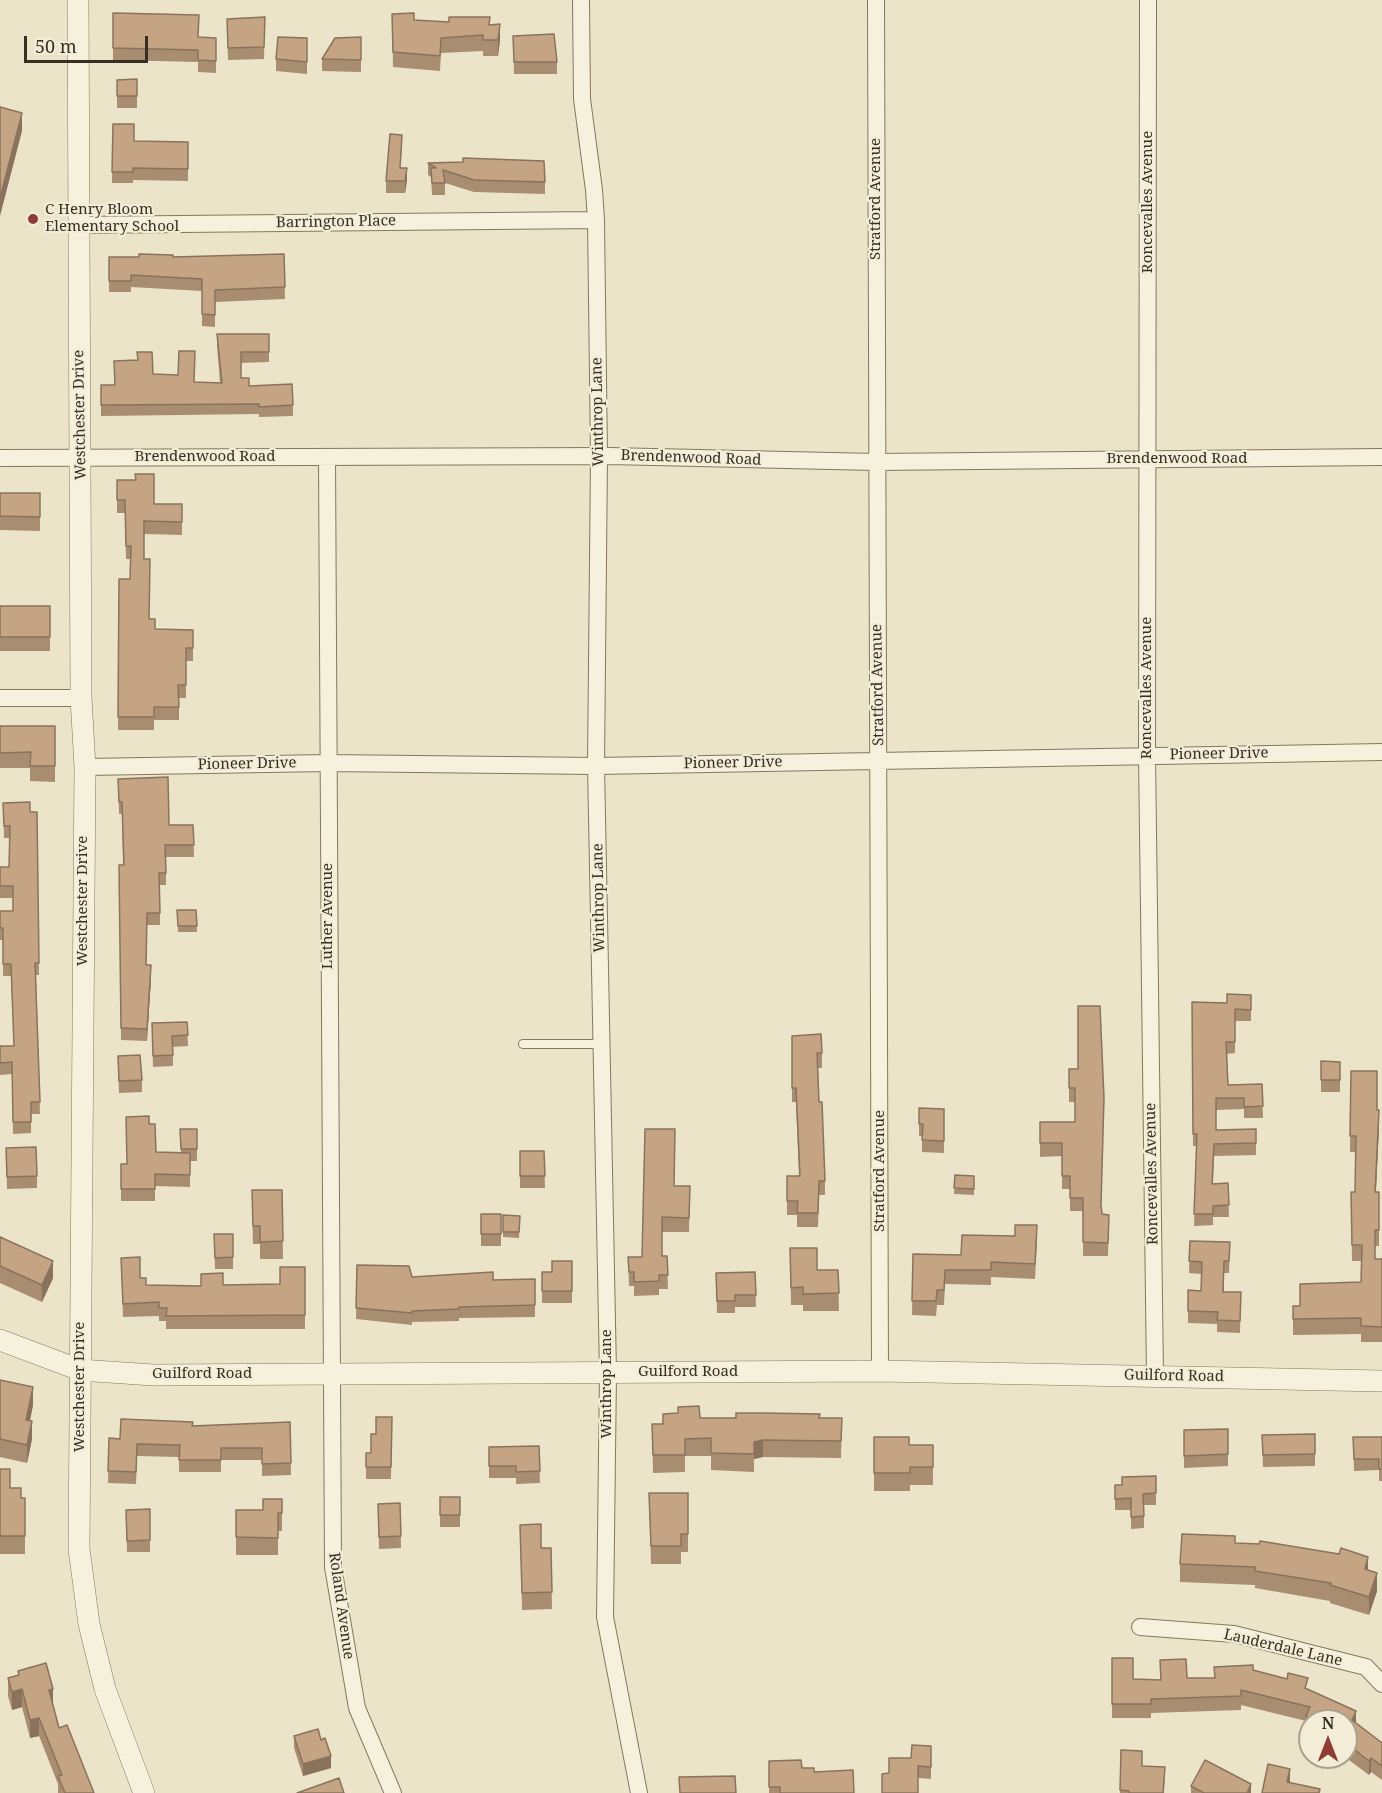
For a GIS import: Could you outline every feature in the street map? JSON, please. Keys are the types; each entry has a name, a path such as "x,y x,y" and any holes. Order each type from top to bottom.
{"street":[{"name":"Westchester Drive","path":"78,0 77,225 81,457 81,698 84,767 79,1549 88,1613 105,1689 144,1793"},
{"name":"Winthrop Lane","path":"581,0 582,99 596,220 599,456 596,766 608,1373 605,1617 639,1793"},
{"name":"Stratford Avenue","path":"876,0 880,1371"},
{"name":"Roncevalles Avenue","path":"1148,0 1147,754 1155,1375"},
{"name":"Barrington Place","path":"77,225 596,220"},
{"name":"Brendenwood Road","path":"0,458 599,456 876,462 1382,457"},
{"name":"Luther Avenue","path":"327,457 331,1375"},
{"path":"0,698 81,698"},
{"name":"Pioneer Drive","path":"84,767 327,763 596,766 1147,754 1382,752"},
{"name":"Guilford Road","path":"0,1340 80,1370 153,1375 880,1371 1382,1381"},
{"name":"Roland Avenue","path":"331,1375 333,1567 357,1708 393,1793"},
{"name":"Lauderdale Lane","path":"1140,1627 1233,1634 1366,1667 1382,1684"}],"lane":[{"path":"524,1044 602,1044"}],"building":[{"path":"113,13 199,15 198,37 216,38 216,61 198,60 198,50 113,48"},
{"path":"414,13 414,20 449,22 449,17 490,17 489,25 500,24 498,40 483,40 483,35 441,38 440,56 393,52 392,14"},
{"path":"265,17 264,47 228,48 227,19"},
{"path":"554,34 557,62 514,62 513,36"},
{"path":"278,37 307,38 307,62 276,59"},
{"path":"361,37 361,60 322,59 335,38"},
{"path":"137,79 137,96 117,96 117,80"},
{"path":"0,107 22,113 0,198"},
{"path":"113,124 134,124 134,141 188,142 188,169 133,168 133,172 112,172"},
{"path":"390,134 402,135 400,168 407,168 405,181 386,181"},
{"path":"463,158 544,161 545,182 474,180 443,170 445,183 432,183 431,168 436,168 428,163 463,162"},
{"path":"139,254 173,255 173,257 284,254 285,287 215,290 215,315 202,314 202,279 131,275 131,281 109,281 109,257 139,257"},
{"path":"217,334 269,334 269,352 241,352 241,378 249,378 249,386 292,384 293,405 259,407 259,404 101,405 101,385 115,385 114,361 138,360 137,352 152,352 153,374 178,375 179,351 195,351 194,382 222,383"},
{"path":"135,474 154,474 154,504 182,504 182,522 144,521 144,559 150,559 149,619 155,619 155,629 193,630 193,648 186,648 186,685 178,685 179,707 154,707 154,717 118,717 119,579 130,579 131,546 126,546 125,500 117,500 117,480 136,480"},
{"path":"0,493 40,493 40,517 0,516"},
{"path":"0,606 50,606 50,637 0,637"},
{"path":"0,726 55,726 55,766 30,766 31,752 0,753"},
{"path":"168,777 169,825 193,825 194,845 165,845 166,873 159,873 160,913 147,913 146,965 151,965 147,1029 121,1028 119,865 124,865 122,802 119,802 118,779"},
{"path":"30,802 30,812 37,812 39,963 35,963 40,1102 31,1102 31,1122 13,1122 12,1062 0,1063 0,1046 14,1046 11,964 3,964 3,928 0,928 0,911 13,911 13,886 0,886 0,867 9,867 10,826 4,826 3,803"},
{"path":"177,910 196,910 197,926 178,926"},
{"path":"1227,994 1251,995 1251,1010 1235,1009 1235,1042 1226,1042 1228,1085 1262,1084 1263,1106 1244,1107 1244,1098 1216,1098 1216,1130 1256,1129 1256,1143 1214,1144 1212,1184 1228,1183 1229,1205 1213,1206 1213,1214 1194,1214 1197,1134 1193,1134 1192,1002 1227,1003"},
{"path":"1078,1006 1100,1006 1104,1098 1101,1204 1102,1214 1109,1215 1108,1243 1083,1242 1083,1198 1070,1198 1070,1176 1062,1176 1062,1143 1040,1143 1040,1122 1075,1122 1075,1088 1069,1088 1069,1069 1078,1069"},
{"path":"187,1022 188,1035 172,1036 173,1055 153,1056 152,1023"},
{"path":"821,1034 822,1053 817,1053 819,1102 822,1102 825,1181 819,1181 818,1213 797,1213 798,1201 787,1201 787,1176 800,1176 796,1088 792,1088 792,1036"},
{"path":"140,1055 142,1080 119,1081 118,1056"},
{"path":"1321,1061 1340,1062 1340,1080 1321,1080"},
{"path":"1351,1071 1377,1071 1377,1110 1379,1110 1375,1192 1379,1192 1379,1230 1375,1230 1375,1259 1382,1259 1382,1327 1361,1326 1361,1318 1293,1319 1293,1306 1300,1306 1300,1284 1361,1282 1362,1245 1352,1245 1351,1192 1355,1192 1356,1136 1350,1136"},
{"path":"919,1108 944,1109 944,1141 922,1140 923,1124 919,1124"},
{"path":"149,1116 149,1124 155,1124 156,1152 190,1153 190,1175 155,1174 155,1189 121,1189 121,1164 127,1164 126,1117"},
{"path":"180,1129 197,1129 197,1149 181,1149"},
{"path":"645,1129 675,1129 674,1186 690,1186 689,1218 662,1217 662,1256 667,1256 668,1275 659,1275 659,1281 634,1282 634,1272 629,1272 628,1257 642,1257"},
{"path":"36,1147 37,1176 7,1177 6,1148"},
{"path":"520,1151 544,1151 545,1176 520,1176"},
{"path":"955,1175 974,1176 974,1189 954,1188"},
{"path":"252,1190 282,1190 283,1241 260,1242 260,1226 253,1226"},
{"path":"481,1214 501,1214 501,1234 481,1234"},
{"path":"503,1215 520,1216 519,1232 503,1232"},
{"path":"1015,1225 1037,1225 1035,1264 991,1262 991,1270 945,1270 944,1290 937,1290 936,1301 912,1301 913,1254 961,1255 962,1235 1015,1236"},
{"path":"214,1234 233,1234 233,1257 215,1258"},
{"path":"0,1237 53,1261 42,1285 0,1266"},
{"path":"1190,1241 1230,1242 1229,1261 1224,1261 1223,1292 1241,1292 1240,1321 1217,1320 1218,1312 1188,1311 1188,1290 1201,1291 1202,1262 1189,1261"},
{"path":"790,1248 817,1248 817,1270 838,1270 839,1293 803,1294 803,1287 791,1288"},
{"path":"140,1257 140,1278 146,1278 146,1285 201,1286 201,1274 223,1273 223,1285 280,1284 280,1267 305,1267 305,1315 166,1316 167,1308 159,1308 159,1302 123,1304 121,1258"},
{"path":"552,1261 572,1261 572,1291 542,1291 542,1272 552,1272"},
{"path":"357,1265 409,1266 412,1277 493,1272 493,1280 535,1279 535,1305 459,1307 459,1309 412,1311 412,1313 356,1308"},
{"path":"755,1272 756,1295 735,1295 735,1301 717,1301 716,1273"},
{"path":"0,1380 33,1387 26,1420 32,1421 27,1445 0,1439"},
{"path":"699,1406 700,1418 736,1418 736,1413 763,1413 820,1414 819,1418 842,1418 841,1441 763,1440 754,1442 754,1454 711,1453 711,1438 685,1439 685,1455 653,1455 652,1424 663,1424 663,1414 678,1413 678,1407"},
{"path":"376,1417 392,1417 391,1467 366,1467 366,1453 371,1453 371,1434 376,1434"},
{"path":"121,1419 193,1422 192,1426 290,1422 291,1463 262,1464 262,1448 221,1448 221,1460 179,1460 180,1445 137,1444 136,1472 108,1471 109,1438 120,1439"},
{"path":"1228,1429 1228,1454 1184,1456 1184,1430"},
{"path":"1315,1434 1315,1454 1263,1455 1262,1435"},
{"path":"874,1437 909,1437 909,1445 933,1445 933,1467 910,1467 910,1473 874,1473"},
{"path":"1353,1437 1382,1437 1382,1469 1379,1469 1379,1459 1354,1459"},
{"path":"539,1446 540,1471 516,1472 516,1466 489,1466 489,1447"},
{"path":"0,1469 10,1469 10,1488 21,1488 21,1498 25,1498 25,1536 0,1536"},
{"path":"1156,1476 1156,1493 1143,1494 1144,1516 1131,1517 1131,1498 1115,1499 1115,1485 1122,1485 1122,1477"},
{"path":"649,1493 688,1493 688,1534 681,1534 681,1546 651,1546"},
{"path":"440,1497 460,1497 460,1515 440,1515"},
{"path":"263,1499 282,1499 282,1513 278,1513 278,1538 236,1537 236,1510 263,1510"},
{"path":"400,1503 401,1536 379,1537 378,1504"},
{"path":"150,1509 150,1540 127,1541 126,1510"},
{"path":"541,1524 541,1548 551,1548 552,1592 522,1593 520,1525"},
{"path":"1182,1534 1235,1536 1235,1543 1259,1544 1260,1541 1339,1554 1341,1548 1368,1557 1365,1569 1377,1573 1369,1597 1330,1585 1331,1583 1255,1571 1255,1567 1180,1564"},
{"path":"1112,1658 1133,1658 1133,1679 1161,1680 1160,1660 1186,1659 1187,1678 1215,1678 1214,1667 1253,1665 1253,1670 1287,1679 1288,1673 1308,1678 1305,1688 1352,1709 1309,1709 1310,1707 1241,1690 1241,1696 1151,1699 1151,1704 1112,1704"},
{"path":"46,1663 53,1689 49,1690 59,1728 67,1725 94,1793 65,1793 58,1776 62,1775 39,1718 30,1720 22,1689 12,1692 8,1678 19,1675 18,1671"},
{"path":"1358,1725 1382,1743 1382,1766 1371,1758 1369,1761 1358,1752"},
{"path":"318,1729 321,1740 325,1738 331,1756 303,1764 294,1736"},
{"path":"912,1745 931,1746 931,1767 918,1766 918,1793 882,1793 882,1774 889,1773 889,1758 911,1758"},
{"path":"1121,1750 1142,1751 1142,1766 1165,1767 1163,1793 1129,1793 1129,1791 1120,1790"},
{"path":"801,1760 802,1768 814,1768 814,1772 853,1770 854,1793 780,1793 780,1787 769,1787 769,1761"},
{"path":"1205,1760 1251,1784 1247,1793 1204,1793 1191,1786"},
{"path":"1268,1764 1290,1769 1287,1782 1320,1789 1319,1793 1262,1793"},
{"path":"735,1776 736,1793 680,1793 679,1777"},
{"path":"339,1778 344,1793 297,1793"}],"place":[{"name":"C Henry Bloom Elementary School","path":"33,219"}]}
